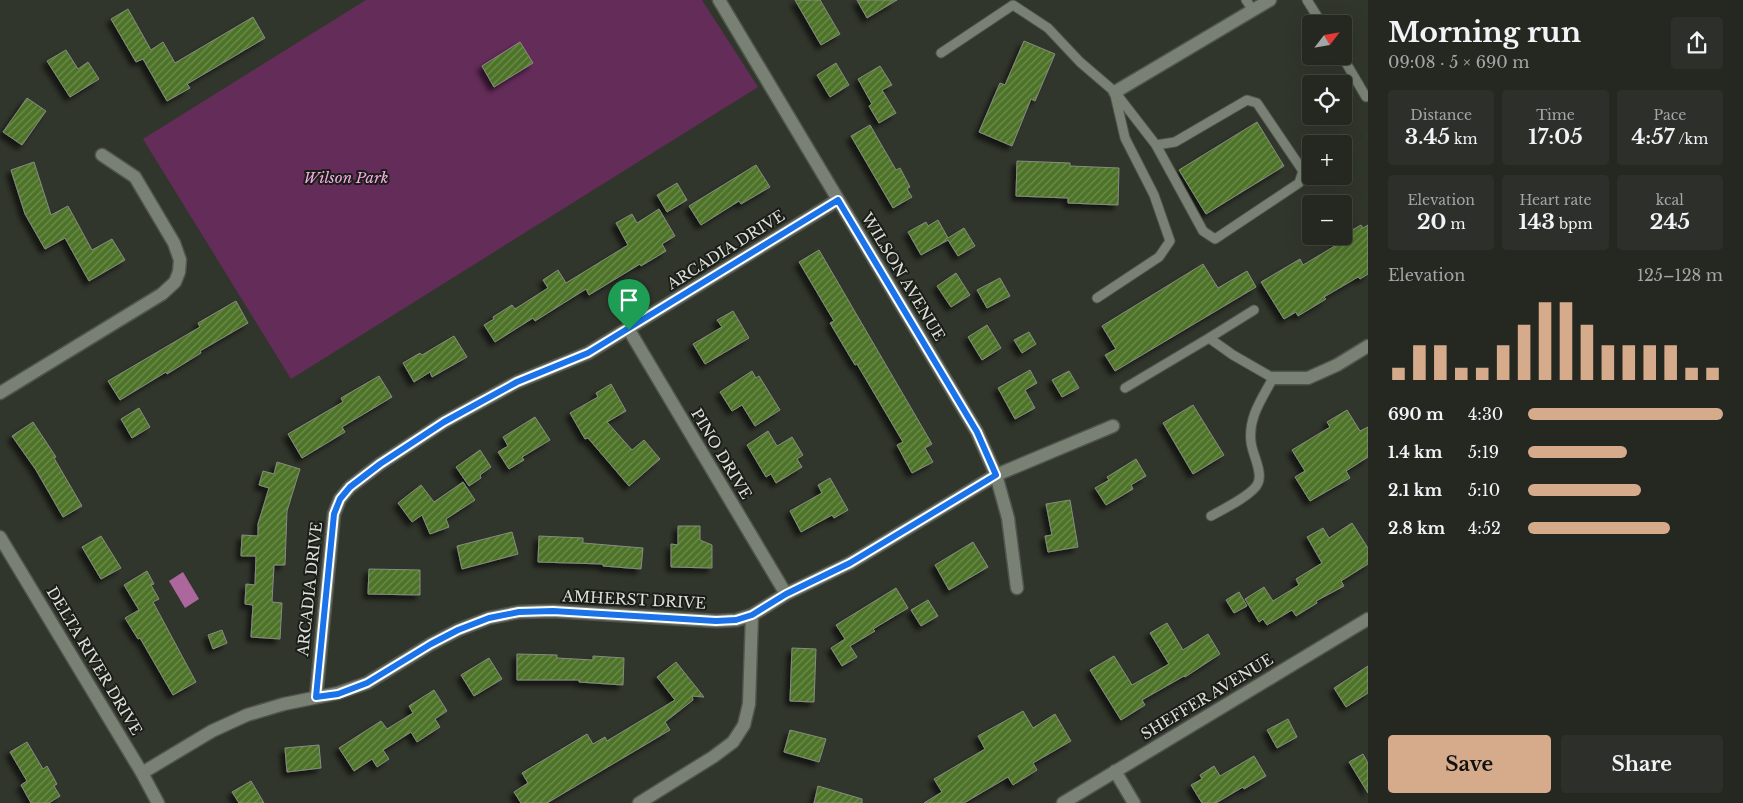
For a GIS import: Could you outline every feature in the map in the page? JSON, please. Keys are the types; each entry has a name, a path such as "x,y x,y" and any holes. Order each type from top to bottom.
{"street":[{"name":"WILSON AVENUE","path":"719,0 977,432 996,475 1008,518 1017,588"},
{"path":"1115,92 1249,5 1270,0"},
{"path":"0,393 162,294 175,282 179,272 180,260 174,244 135,177 102,154"},
{"name":"ARCADIA DRIVE","path":"316,697 334,514 340,499 350,487 380,464 444,422 517,382 588,353 629,330 838,200"},
{"name":"PINO DRIVE","path":"629,330 786,594"},
{"path":"1273,378 1308,378 1337,365 1368,346"},
{"name":"AMHERST DRIVE","path":"142,774 212,731 247,715 284,704 338,694 367,683 431,644 458,630 489,618 519,612 553,611 716,621 736,620 752,615 786,594 850,563 996,475 1113,426"},
{"name":"DELTA RIVER DRIVE","path":"0,537 158,803"},
{"path":"639,803 713,757 733,742 744,725 749,704 752,615"},
{"name":"SHEFFER AVENUE","path":"1063,803 1368,619"},
{"path":"1115,771 1134,803"}],"lane":[{"path":"1307,0 1316,15"},
{"path":"941,53 1013,5 1048,28 1080,62 1115,92 1156,146 1203,231 1215,239 1299,183 1303,171 1258,103 1247,100 1175,142 1156,146"},
{"path":"1347,65 1366,97"},
{"path":"1097,298 1159,257 1170,241 1154,195 1125,138 1115,92"},
{"path":"1125,388 1254,310"},
{"path":"1209,338 1233,355 1273,378 1251,420 1251,442 1259,474 1258,483 1253,491 1211,516"}],"green space":[{"name":"Wilson Park","path":"366,0 702,0 758,87 291,379 143,139"}],"shaded area":[{"path":"183,572 199,599 185,608 169,581"}],"building":[{"path":"795,0 820,0 840,34 821,45"},
{"path":"857,0 897,0 867,18"},
{"path":"128,9 151,50 163,42 175,63 253,17 265,38 187,84 190,88 167,101 143,59 136,62 111,19"},
{"path":"1024,41 1055,54 1035,101 1031,99 1012,146 979,132 1000,83 1005,85"},
{"path":"520,42 533,63 494,87 482,66"},
{"path":"66,50 78,69 88,62 99,79 70,97 47,61"},
{"path":"836,63 849,85 830,97 817,75"},
{"path":"880,66 892,85 882,90 896,113 879,123 869,106 872,104 858,79"},
{"path":"27,98 46,111 22,145 3,132"},
{"path":"1257,122 1284,166 1206,214 1179,170"},
{"path":"870,125 896,170 900,168 910,187 907,189 912,197 893,208 851,136"},
{"path":"1017,161 1070,163 1070,166 1119,168 1118,205 1068,203 1068,198 1016,196"},
{"path":"34,162 51,215 68,206 92,250 112,239 125,260 89,281 65,238 45,249 25,214 11,170"},
{"path":"756,165 770,187 741,204 739,201 701,225 689,206"},
{"path":"677,183 687,200 667,212 657,195"},
{"path":"659,209 675,236 662,244 666,251 641,266 640,264 589,295 586,289 535,321 533,318 495,342 484,325 494,319 493,317 512,305 515,309 548,288 543,280 558,270 566,283 628,245 616,223 632,214 637,223"},
{"path":"938,220 948,238 964,228 975,246 958,256 948,240 921,255 908,232 926,222 928,226"},
{"path":"1361,225 1363,228 1368,225 1368,274 1360,279 1358,277 1324,297 1326,299 1298,316 1296,312 1284,319 1261,282 1300,259 1303,265 1336,245 1352,245 1352,230"},
{"path":"819,250 932,444 925,448 933,462 912,473 897,445 903,442 857,364 855,365 830,323 834,321 799,262"},
{"path":"1203,264 1218,288 1247,271 1256,287 1115,371 1105,355 1116,349 1102,326"},
{"path":"956,273 970,295 951,307 937,286"},
{"path":"1000,278 1010,296 987,308 977,290"},
{"path":"236,301 248,323 200,351 201,353 167,374 166,372 120,400 108,381 200,327 198,323"},
{"path":"733,311 749,338 705,364 693,344 722,327 717,320"},
{"path":"987,325 1001,348 982,360 968,337"},
{"path":"1029,332 1036,344 1022,353 1014,340"},
{"path":"454,336 467,357 432,377 430,372 414,382 403,363 420,353 422,355"},
{"path":"1030,370 1037,383 1025,390 1035,408 1015,419 998,388"},
{"path":"752,371 756,378 759,376 780,410 755,426 742,405 732,411 720,392"},
{"path":"1069,371 1079,388 1062,397 1052,380"},
{"path":"379,376 392,397 342,427 345,432 302,458 288,434 343,402 341,398"},
{"path":"611,384 626,411 607,422 632,450 644,440 660,459 629,486 588,438 585,439 570,413 598,397 596,393"},
{"path":"1193,405 1224,455 1193,474 1163,423"},
{"path":"139,408 150,427 132,438 121,419"},
{"path":"1347,410 1360,431 1368,427 1368,457 1346,471 1350,478 1310,501 1295,477 1305,471 1292,450 1330,427 1327,422"},
{"path":"535,417 550,440 522,457 524,460 509,469 498,452 508,446 503,437"},
{"path":"33,422 56,457 54,458 82,506 63,517 36,470 12,436"},
{"path":"768,431 777,446 792,437 803,455 797,459 802,467 776,483 771,474 766,477 747,445"},
{"path":"480,450 491,467 480,475 481,478 469,486 456,467"},
{"path":"1136,459 1146,476 1131,485 1133,489 1106,505 1095,488 1109,480 1107,477"},
{"path":"277,462 300,469 287,511 285,565 274,565 272,602 282,603 280,639 251,637 253,605 245,604 246,584 255,585 256,556 241,556 242,535 258,536 258,524 269,488 259,485 263,471 274,474"},
{"path":"830,478 848,510 834,518 832,515 801,532 790,511 822,493 818,485"},
{"path":"463,482 475,500 446,519 449,527 430,534 422,515 412,522 398,503 421,485 434,502"},
{"path":"1070,500 1078,547 1048,552 1045,536 1052,535 1046,504"},
{"path":"1352,523 1368,548 1368,564 1341,581 1344,586 1316,601 1317,603 1296,616 1292,610 1267,625 1263,619 1259,622 1245,599 1264,587 1273,601 1299,585 1296,579 1322,563 1307,537 1323,528 1329,538"},
{"path":"678,526 700,526 700,540 712,545 712,568 671,567 671,544 678,545"},
{"path":"512,532 518,554 462,569 457,546"},
{"path":"101,536 121,568 101,579 82,547"},
{"path":"539,536 583,538 583,543 643,548 641,569 603,566 603,564 538,562"},
{"path":"973,542 988,567 949,590 935,565"},
{"path":"369,569 420,570 420,595 368,594"},
{"path":"147,571 154,584 151,585 159,599 153,602 196,682 173,695 140,638 138,639 125,618 139,610 124,585"},
{"path":"896,588 908,608 873,629 875,631 850,646 857,657 842,666 831,648 845,639 836,625"},
{"path":"1239,592 1247,606 1234,613 1226,600"},
{"path":"928,600 938,616 921,626 911,610"},
{"path":"1167,623 1183,650 1208,634 1220,654 1185,677 1142,700 1145,705 1121,720 1090,670 1114,656 1132,685 1169,664 1150,633"},
{"path":"222,630 227,643 213,649 208,635"},
{"path":"792,648 816,649 814,702 790,701"},
{"path":"517,654 557,655 557,658 593,660 593,656 624,658 623,685 579,682 579,680 517,680"},
{"path":"489,658 502,679 474,696 461,675"},
{"path":"676,662 704,697 692,696 693,700 665,722 670,730 547,803 521,803 514,792 528,783 522,773 587,734 593,744 605,737 607,741 675,700 657,677"},
{"path":"1368,666 1368,693 1346,707 1334,688"},
{"path":"434,690 447,711 435,719 440,727 417,742 411,732 383,750 389,759 377,767 372,759 354,771 339,748 381,721 387,729 413,713 409,706"},
{"path":"1023,711 1033,728 1055,714 1071,741 1033,763 1037,770 1013,785 1008,777 964,803 924,803 942,792 934,779 985,749 978,736"},
{"path":"1288,719 1297,737 1277,748 1267,730"},
{"path":"790,730 826,739 819,762 784,752"},
{"path":"27,742 43,769 47,766 57,784 54,786 60,796 49,803 31,803 21,785 27,781 10,752"},
{"path":"319,745 321,768 287,772 285,748"},
{"path":"1363,754 1368,763 1368,793 1349,762"},
{"path":"1254,756 1266,776 1216,803 1202,803 1191,785 1202,779 1200,775 1214,766 1220,776"},
{"path":"251,781 264,803 239,803 232,792"},
{"path":"818,786 862,799 862,803 814,803"}],"route":[{"path":"838,200 977,432 996,475 850,563 786,594 752,615 736,620 716,621 553,611 519,612 489,618 458,630 367,683 338,694 316,697 334,514 340,499 350,487 380,464 444,422 517,382 588,353 629,330 838,200"}]}
